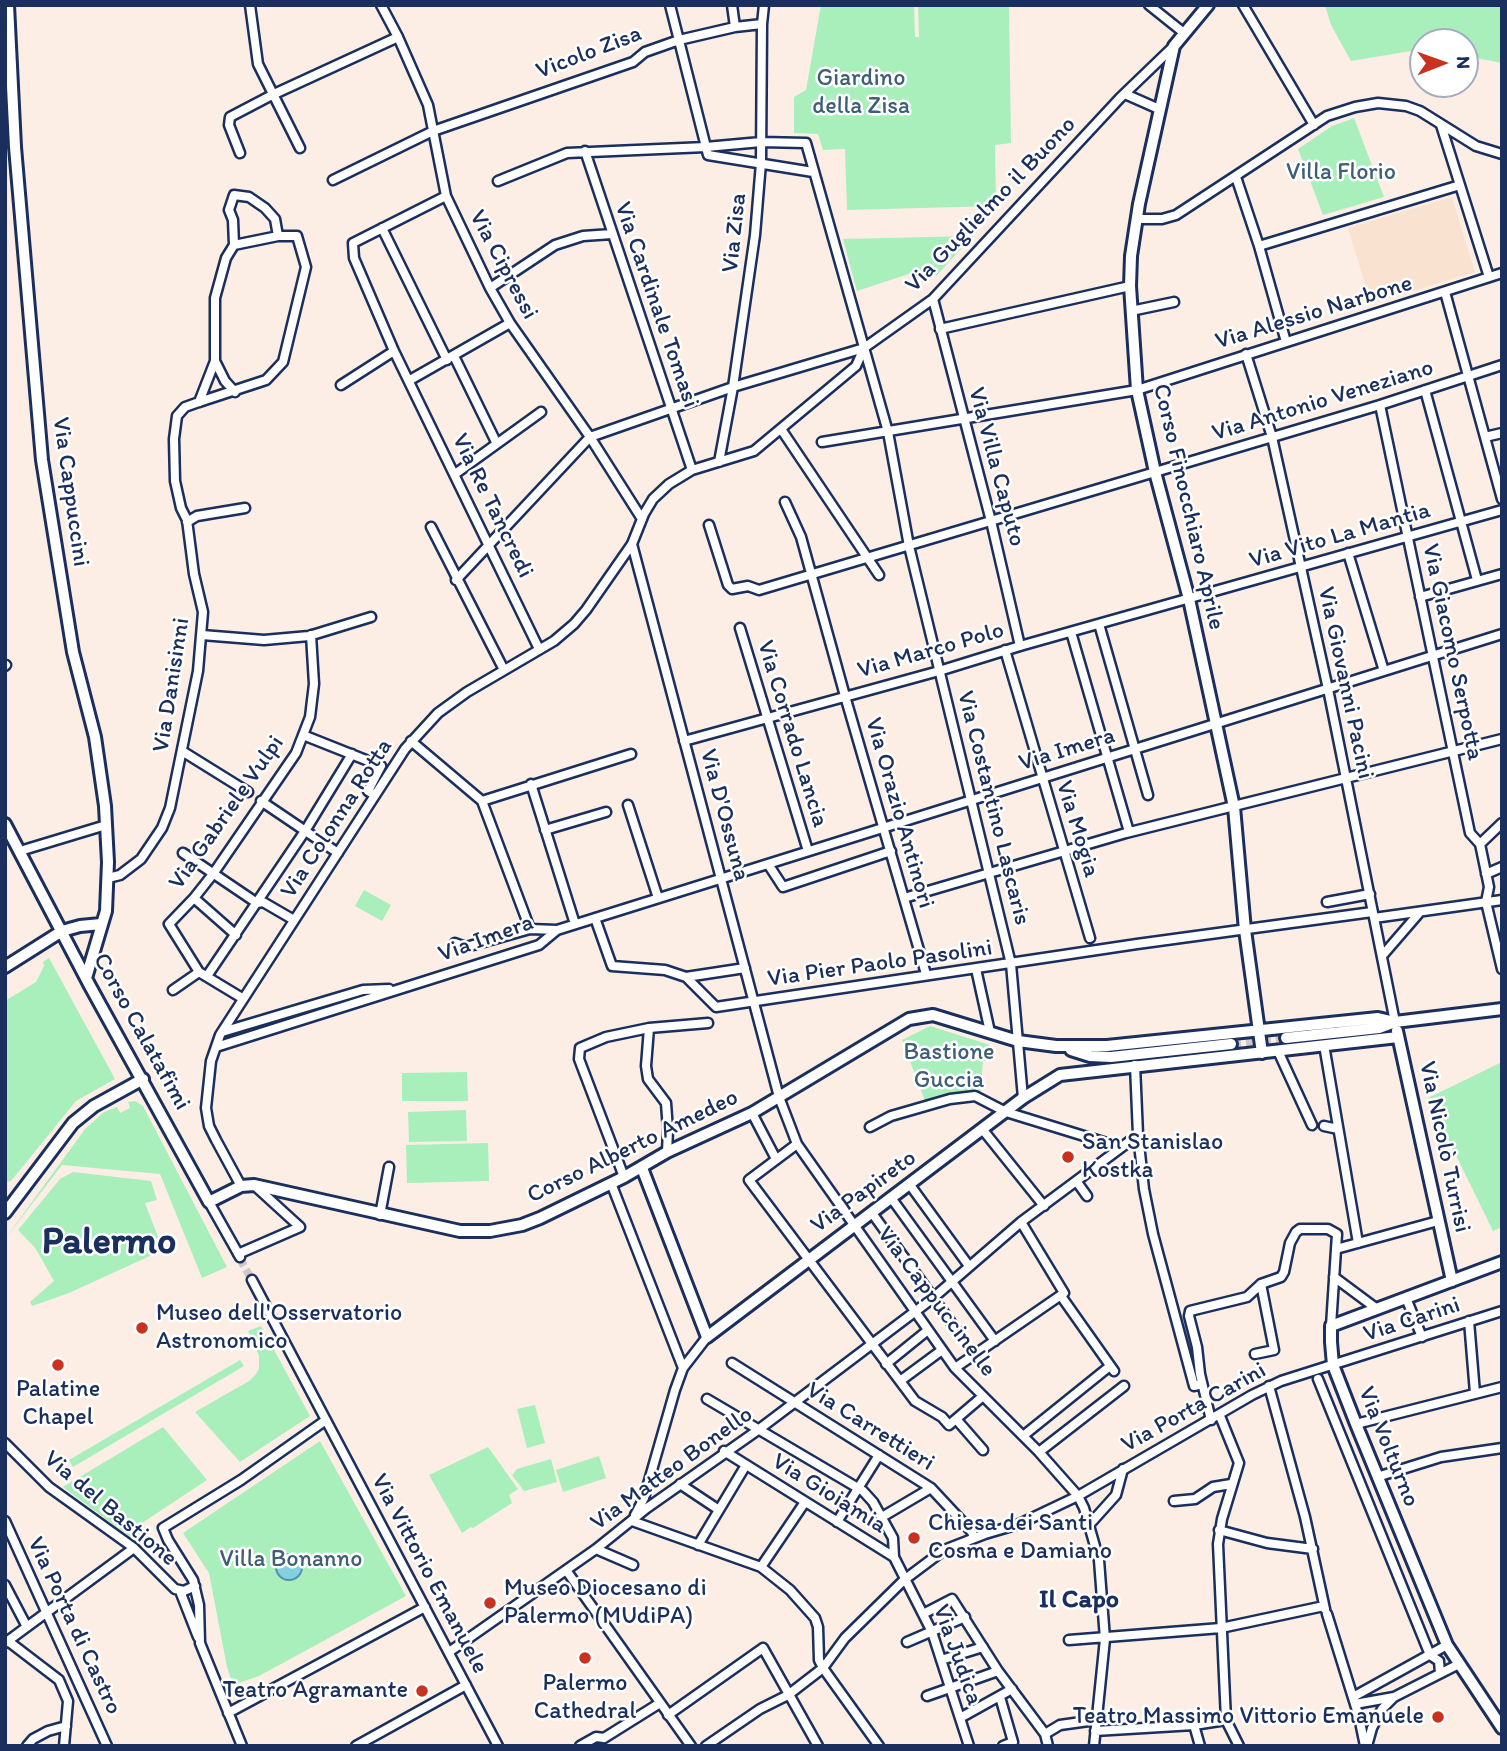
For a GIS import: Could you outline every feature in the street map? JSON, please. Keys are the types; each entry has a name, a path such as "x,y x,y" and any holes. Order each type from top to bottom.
{"street":[{"path":"250,5 258,64 300,148"},
{"name":"Via Cipressi","path":"381,5 428,105 446,196 490,288 510,323 590,437 642,519"},
{"path":"670,5 708,155 813,172"},
{"path":"732,5 735,27"},
{"name":"Via Zisa","path":"719,462 755,235 761,163 764,5"},
{"path":"1149,5 1184,33"},
{"name":"Corso Finocchiaro Aprile","path":"1208,5 1174,46 1136,219 1131,256 1131,311 1137,390 1189,599 1234,807 1256,1053"},
{"path":"1243,5 1314,125"},
{"name":"Via Cappuccini","path":"8,13 15,148 43,460 73,652 95,737 106,825 106,911 86,978"},
{"name":"Vicolo Zisa","path":"333,180 433,131 633,62 645,52 679,40 735,27 762,24"},
{"path":"240,153 229,125 230,117 398,37"},
{"name":"Via Guglielmo il Buono","path":"642,519 653,499 692,470 754,452 856,366 864,348 933,299 1125,93 1174,46"},
{"path":"1125,93 1159,108"},
{"path":"1136,219 1162,219 1176,215 1327,116 1355,107 1378,103 1413,109 1476,146 1502,154"},
{"path":"1441,125 1489,277"},
{"path":"498,181 567,153 761,142"},
{"name":"Via Costantino Lascaris","path":"761,142 806,143 888,432 909,545 1011,964 1023,1098"},
{"name":"Via Cardinale Tomasi","path":"584,151 692,470"},
{"path":"1236,177 1286,342"},
{"path":"1259,246 1460,185"},
{"path":"199,402 215,361 215,298 226,258 234,245 233,220 229,210 234,195 249,197 265,208 275,219 278,236"},
{"path":"446,196 382,228 496,442"},
{"name":"Via Re Tancredi","path":"382,228 353,243 354,258 394,351 539,649"},
{"path":"490,288 555,245 583,236 612,233"},
{"path":"199,402 266,380 283,362 306,267 297,236 278,236 234,245"},
{"name":"Via Alessio Narbone","path":"822,442 1137,390 1502,273"},
{"path":"940,329 1130,286"},
{"path":"1445,292 1502,499"},
{"name":"Via Villa Caputo","path":"933,299 992,521 1020,646"},
{"path":"1131,311 1174,302"},
{"path":"410,380 510,323"},
{"path":"456,580 590,437 733,387 864,348"},
{"path":"341,384 394,351"},
{"name":"Via Giovanni Pacini","path":"1245,354 1272,437 1328,689 1395,1022"},
{"path":"215,361 225,381 235,392"},
{"name":"Via Antonio Veneziano","path":"709,524 732,589 748,586 759,590 1380,405 1502,365"},
{"path":"1424,390 1477,580"},
{"name":"Via Danisinni","path":"108,878 120,875 141,859 162,828 170,808 182,751 202,635 203,612 194,574 187,522 175,481 174,439 177,416 185,407 199,402"},
{"name":"Via Giacomo Serpotta","path":"1380,405 1470,833 1480,844 1489,887 1486,902 1502,969"},
{"path":"455,474 541,412"},
{"path":"781,429 879,575"},
{"path":"1485,437 1502,433"},
{"name":"Via Orazio Antinori","path":"785,502 801,537 926,974"},
{"path":"187,522 197,516 244,508"},
{"name":"Via Vito La Mantia","path":"1189,599 1502,510"},
{"name":"Via Colonna Rotta","path":"241,1186 209,1126 206,1108 209,1074 222,1032 411,741 438,713 467,692 554,641 586,610 632,544 642,519"},
{"path":"431,527 504,670"},
{"name":"Via D'Ossuna","path":"632,544 779,1097"},
{"path":"1348,553 1384,671"},
{"path":"1420,597 1502,574"},
{"name":"Via Marco Polo","path":"684,741 1189,599"},
{"path":"202,635 264,640 311,635 371,617"},
{"path":"1099,624 1148,795"},
{"name":"Via Corrado Lancia","path":"740,628 808,851"},
{"path":"1071,632 1129,832"},
{"name":"Via Imera","path":"216,1047 539,946 557,930 1502,634"},
{"name":"Via Gabriele Vulpi","path":"199,971 169,924 213,874 296,753 310,717 314,684 311,635"},
{"name":"Via Mogia","path":"1005,650 1090,939"},
{"path":"303,735 381,766 368,791 375,795"},
{"path":"904,898 1129,832 1234,807 1344,776 1502,739"},
{"path":"411,741 438,761 482,801 530,929"},
{"path":"182,751 248,792"},
{"path":"207,976 305,831 352,754"},
{"path":"482,801 631,754"},
{"path":"531,784 575,925"},
{"path":"261,801 338,853"},
{"path":"628,805 658,898"},
{"path":"545,830 606,812"},
{"path":"1480,844 1502,823"},
{"name":"Corso Calatafimi","path":"5,824 86,978 239,1256 300,1227 254,1185"},
{"path":"20,851 106,825"},
{"path":"768,864 783,887 891,851"},
{"path":"183,853 257,902 263,902 294,920"},
{"path":"1486,874 1502,867"},
{"path":"1327,902 1370,894"},
{"path":"194,898 236,935"},
{"name":"Via Pier Paolo Pasolini","path":"686,977 716,1007 1137,944 1502,900"},
{"path":"1382,956 1420,912"},
{"path":"595,918 612,966 665,970 686,977 745,968"},
{"path":"5,967 62,931 101,924"},
{"path":"455,943 466,947 530,929 557,930"},
{"path":"976,969 990,1032"},
{"path":"173,990 199,971 243,998"},
{"path":"222,1032 363,990 402,988"},
{"path":"1286,1038 1379,1028 1395,1022 1502,1009"},
{"name":"Corso Alberto Amedeo","path":"209,1202 241,1186 254,1185 460,1231 491,1231 522,1225 642,1168 667,1152 752,1113 909,1019 933,1015 1018,1041 1056,1046 1107,1046 1378,1018 1395,1022"},
{"name":"Via Nicolò Turrisi","path":"1395,1022 1452,1281"},
{"path":"624,1177 579,1059 580,1048 606,1037 649,1028 708,1023"},
{"path":"649,1028 646,1066 648,1079 666,1103 667,1152"},
{"path":"1202,1384 1194,1386 1161,1267 1144,1189 1135,1065 1398,1037"},
{"name":"Corso Alberto Amedeo","path":"1056,1046 1090,1056 1111,1057 1231,1044"},
{"path":"1324,1045 1358,1243"},
{"path":"1278,1051 1312,1125"},
{"name":"Via Papireto","path":"707,1337 1047,1081 1074,1072 1135,1065"},
{"path":"8,1205 72,1123 94,1106 143,1079"},
{"path":"870,1127 891,1116 975,1096 1006,1112 1110,1144"},
{"name":"Via Cappuccinelle","path":"779,1097 797,1144 942,1350 1078,1496"},
{"path":"752,1113 776,1159"},
{"path":"1324,1126 1338,1129"},
{"path":"983,1130 1044,1206"},
{"name":"Via Matteo Bonello","path":"449,1652 596,1549 680,1484 794,1403 933,1298 1021,1222 1138,1135"},
{"path":"797,1144 749,1180 915,1401 942,1417 949,1425 983,1396"},
{"path":"380,1215 389,1167"},
{"path":"642,1168 707,1337 683,1368 645,1498 632,1521 761,1567 790,1590 818,1626 819,1660 822,1668 879,1746"},
{"path":"1077,1182 1087,1196"},
{"path":"611,1183 683,1368"},
{"path":"910,1185 969,1266"},
{"path":"892,1199 995,1342"},
{"path":"872,1213 960,1335"},
{"path":"1336,1249 1438,1221"},
{"path":"1021,1222 1063,1294 1112,1368 1023,1436"},
{"name":"Via Volturno","path":"1261,1284 1282,1276 1290,1243 1297,1230 1328,1229 1337,1234 1331,1325 1334,1365 1447,1645 1502,1728"},
{"path":"1331,1325 1502,1262"},
{"path":"1334,1278 1377,1309"},
{"name":"Via Vittorio Emanuele","path":"252,1280 498,1746"},
{"path":"1211,1420 1190,1311 1247,1297 1261,1284"},
{"path":"1255,1354 1275,1350 1261,1284"},
{"path":"955,1367 1063,1294"},
{"path":"1406,1298 1422,1337"},
{"name":"Via Carini","path":"1334,1365 1502,1311"},
{"path":"1469,1321 1475,1393"},
{"path":"886,1364 928,1330"},
{"path":"900,1381 942,1350"},
{"name":"Via Carrettieri","path":"732,1363 931,1488 972,1532 974,1538"},
{"name":"Via Porta Carini","path":"706,1746 760,1709 788,1695 822,1668 845,1638 905,1580 944,1550 1018,1524 1078,1496 1269,1386 1334,1365"},
{"name":"Via Volturno","path":"1318,1379 1430,1655 1439,1661 1440,1673"},
{"path":"1039,1452 1125,1386"},
{"path":"1269,1386 1313,1549 1325,1610 1366,1746"},
{"path":"1356,1424 1502,1387"},
{"path":"708,1399 859,1488 873,1502 893,1538 894,1557"},
{"path":"1220,1416 1239,1463 1219,1530 1226,1720 1239,1746"},
{"path":"956,1419 984,1450"},
{"path":"200,1643 201,1625 195,1587 163,1528 235,1483 326,1420"},
{"name":"Via del Bastione","path":"5,1443 49,1487 134,1548 168,1583 180,1591 195,1587"},
{"path":"1377,1477 1441,1457 1502,1448"},
{"name":"Via Gioiamia","path":"725,1452 894,1557 905,1580"},
{"path":"837,1522 879,1455"},
{"path":"698,1545 746,1465"},
{"path":"1089,1525 1116,1495 1123,1469"},
{"path":"680,1484 719,1510"},
{"path":"1174,1501 1195,1499 1213,1487 1231,1484"},
{"path":"882,1517 931,1488"},
{"path":"1078,1496 1099,1560 1105,1639 1094,1746"},
{"path":"761,1567 805,1502"},
{"name":"Via Porta di Castro","path":"5,1521 107,1746"},
{"path":"1219,1530 1267,1543 1313,1549"},
{"path":"64,1746 68,1701 59,1680 7,1642 134,1548"},
{"path":"596,1549 633,1565"},
{"path":"566,1570 691,1746"},
{"name":"Via Judica","path":"905,1580 932,1632 969,1746"},
{"path":"5,1585 27,1627"},
{"path":"180,1591 242,1746"},
{"path":"923,1614 952,1599 998,1671 1045,1734 1048,1746"},
{"path":"228,1713 425,1607"},
{"path":"1069,1640 1222,1628 1325,1610"},
{"path":"907,1642 965,1617"},
{"path":"1354,1700 1447,1645"},
{"path":"941,1660 983,1647"},
{"path":"668,1715 763,1648 818,1746"},
{"path":"1366,1746 1382,1709 1394,1697 1459,1664"},
{"path":"927,1696 998,1671"},
{"path":"356,1746 466,1685"},
{"path":"960,1718 1012,1689"},
{"path":"1354,1700 1394,1697"},
{"path":"1000,1698 1013,1742 1003,1746"},
{"path":"580,1746 596,1737 607,1742 660,1703"},
{"path":"1045,1734 1060,1725 1096,1720"},
{"path":"1095,1731 1194,1725 1226,1720"},
{"path":"1194,1725 1200,1746"},
{"path":"27,1746 33,1739 48,1731 66,1726"}],"shaded area":[{"path":"1452,197 1475,272 1371,304 1348,228"}],"green space":[{"name":"Giardino della Zisa","path":"821,5 914,5 915,37 919,37 918,5 1009,5 1011,143 995,145 996,206 847,210 845,149 823,150 818,134 794,133 794,97 806,90"},
{"path":"1325,5 1502,5 1502,63 1479,59 1479,28 1409,28 1409,51 1351,61 1331,25"},
{"name":"Villa Florio","path":"1354,118 1384,197 1323,215 1298,149 1332,126"},
{"path":"973,236 936,276 927,268 857,291 843,239"},
{"path":"364,890 391,905 382,921 355,906"},
{"path":"49,958 115,1079 76,1101 11,1181 5,1182 5,1001 36,982 44,966 43,962"},
{"name":"Bastione Guccia","path":"930,1026 990,1045 987,1061 983,1061 980,1096 925,1101 902,1040"},
{"path":"1502,1062 1502,1227 1493,1231 1428,1098"},
{"path":"467,1072 468,1101 402,1101 402,1073"},
{"path":"135,1101 143,1106 227,1267 202,1278 160,1174 62,1165 5,1239 85,1129 104,1112 117,1107 120,1113 130,1108 128,1102"},
{"path":"466,1110 467,1141 409,1142 408,1112"},
{"path":"488,1143 489,1181 407,1183 406,1145"},
{"path":"73,1172 151,1181 157,1200 145,1203 163,1250 69,1293 32,1306 30,1302 54,1281 36,1249 18,1230 60,1179"},
{"path":"261,1326 310,1416 240,1462 195,1412 249,1381 256,1374 259,1369 259,1356 248,1331"},
{"path":"240,1360 244,1366 73,1467 69,1460"},
{"path":"535,1405 545,1443 527,1448 517,1409"},
{"path":"163,1427 207,1480 142,1523 149,1534 138,1543 63,1487"},
{"name":"Villa Bonanno","path":"320,1441 406,1596 259,1676 233,1685 209,1573 183,1533"},
{"path":"488,1447 518,1489 509,1495 512,1503 462,1533 429,1475"},
{"path":"599,1456 606,1478 563,1492 556,1470"},
{"path":"551,1459 557,1482 524,1491 512,1475 517,1469"}],"water":[{"path":"289,1554 298,1558 302,1567 298,1576 289,1580 280,1576 276,1567 280,1558"}],"tunnel":[{"path":"1231,1044 1286,1038"},
{"path":"240,1259 252,1280"}],"place":[{"name":"San Stanislao Kostka","path":"1068,1157"},
{"name":"Museo dell'Osservatorio Astronomico","path":"142,1328"},
{"name":"Palatine Chapel","path":"58,1365"},
{"name":"Chiesa dei Santi Cosma e Damiano","path":"914,1538"},
{"name":"Museo Diocesano di Palermo (MUdiPA)","path":"490,1603"},
{"name":"Palermo Cathedral","path":"585,1658"},
{"name":"Teatro Agramante","path":"422,1691"},
{"name":"Teatro Massimo Vittorio Emanuele","path":"1438,1717"}],"district":[{"name":"Palermo","path":"109,1243"},
{"name":"Il Capo","path":"1079,1600"}]}
